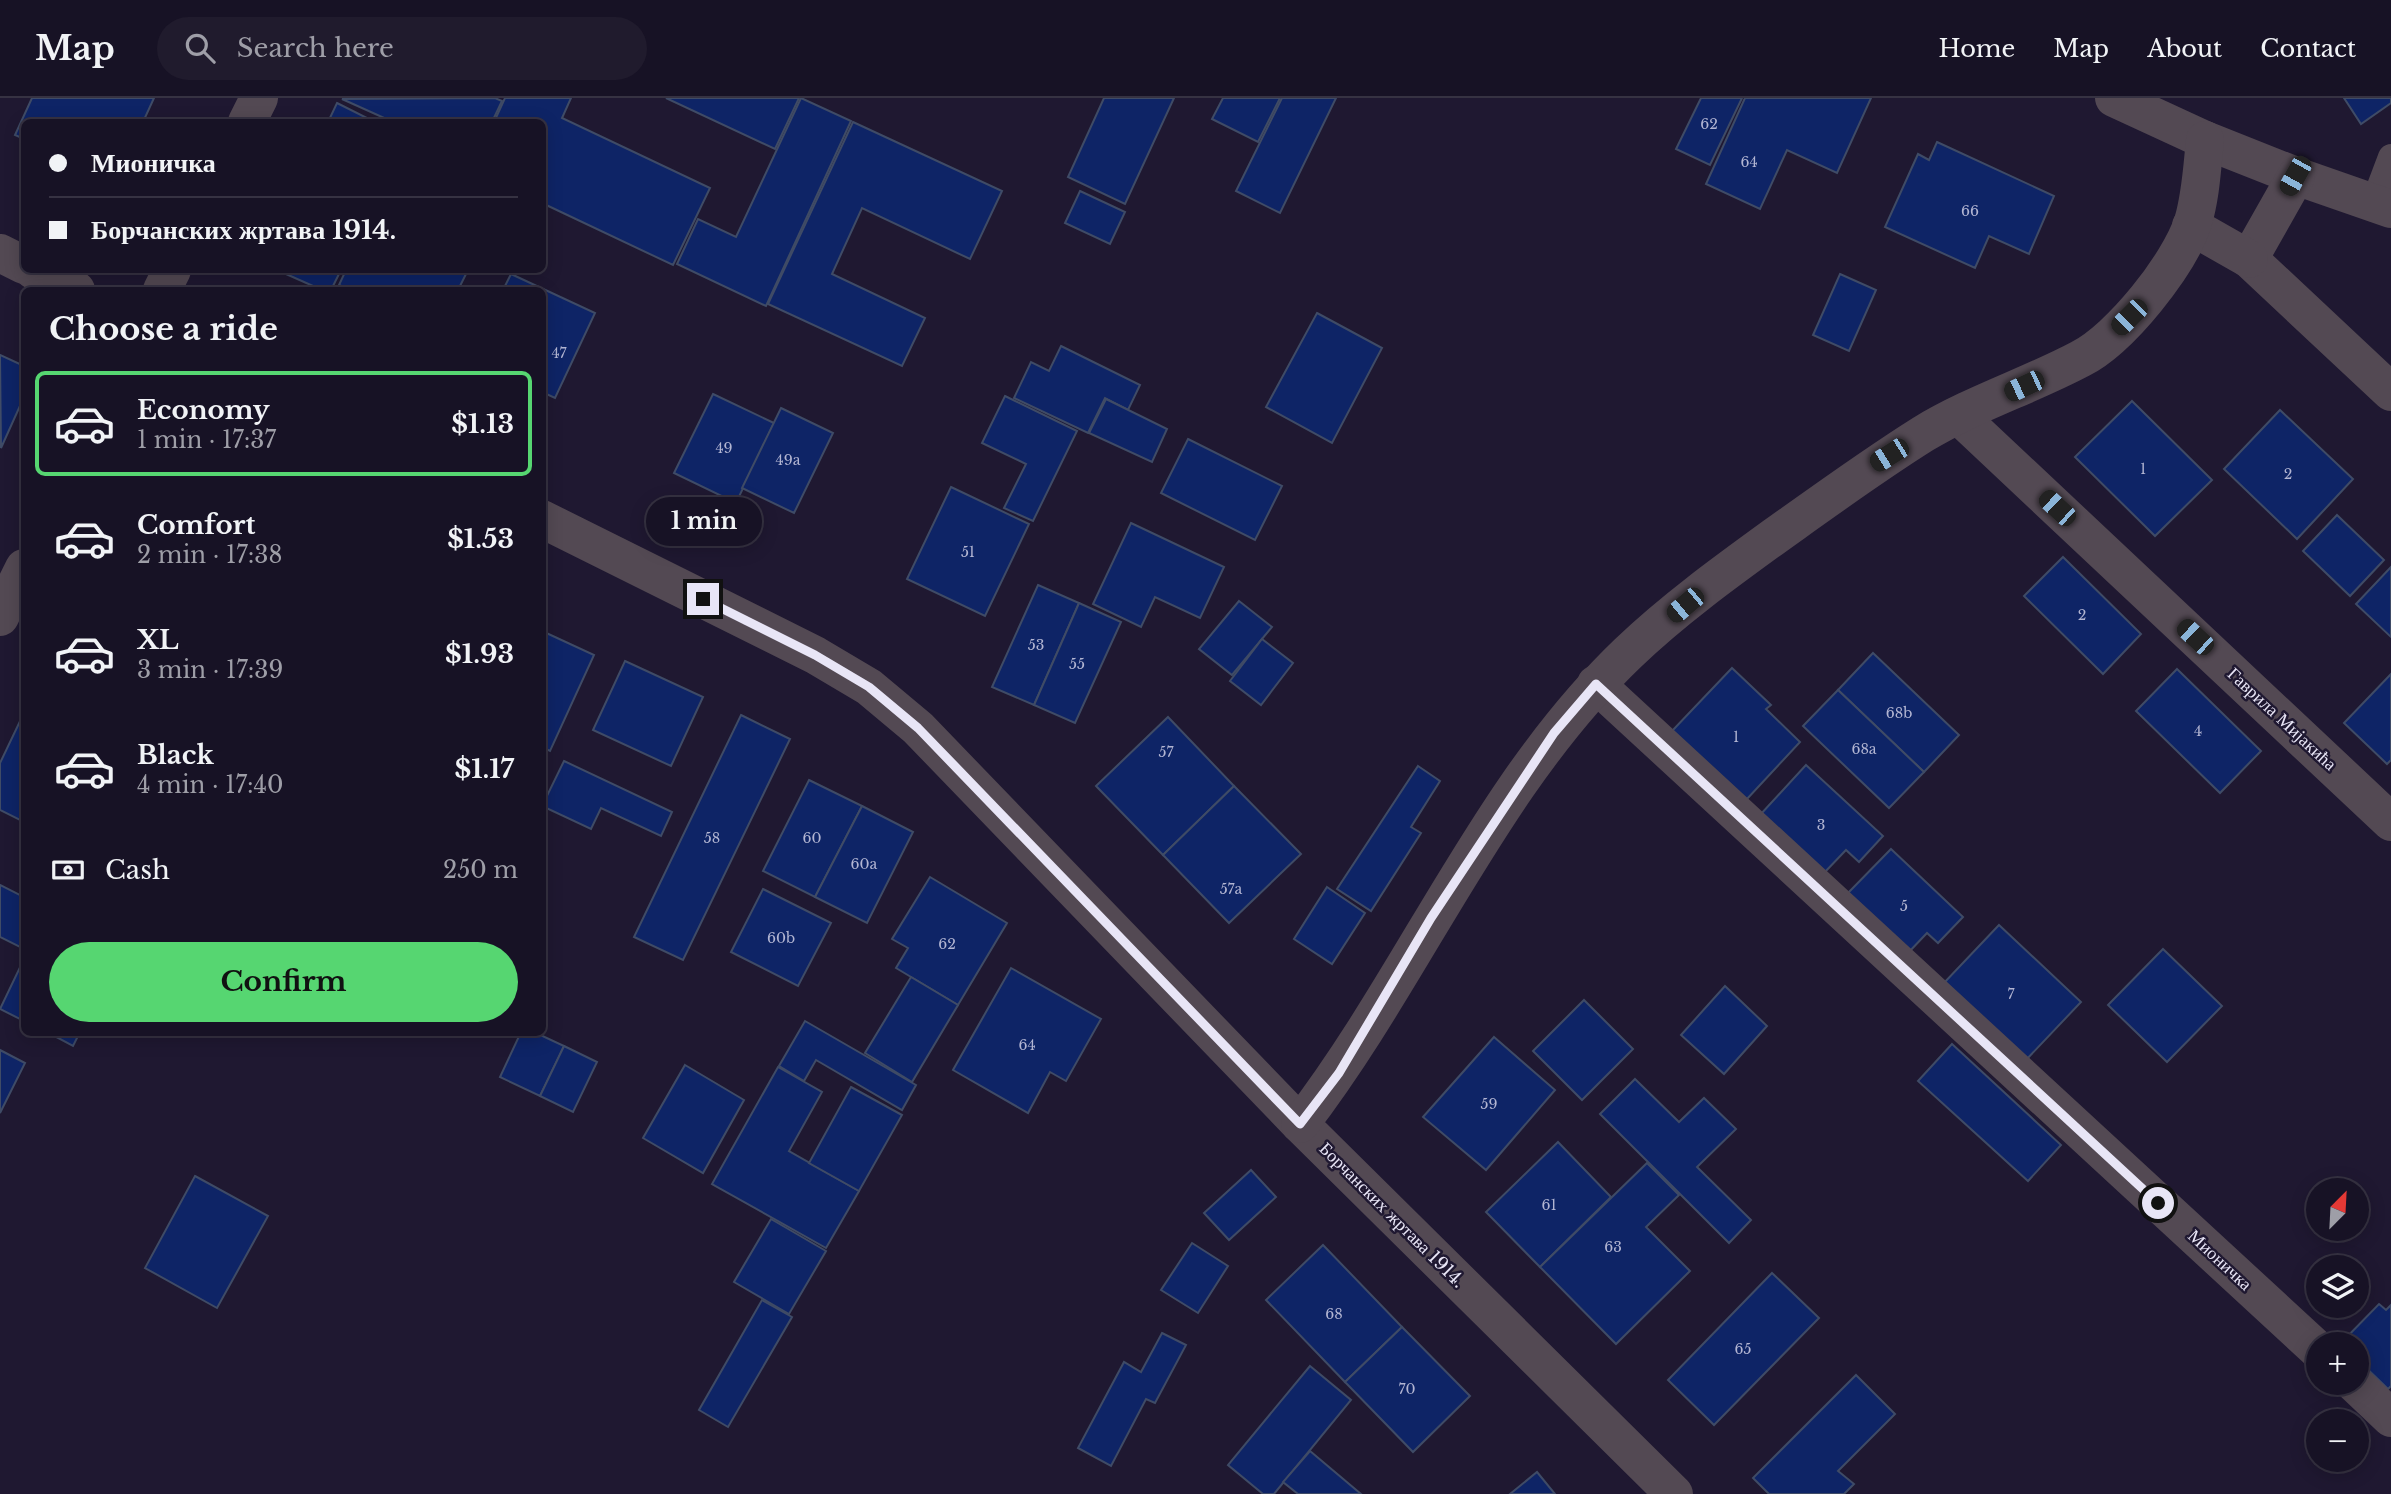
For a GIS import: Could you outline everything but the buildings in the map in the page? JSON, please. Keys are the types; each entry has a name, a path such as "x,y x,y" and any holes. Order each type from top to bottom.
{"street":[{"path":"248,119 259,98"},
{"path":"2114,98 2206,140 2295,176 2383,206"},
{"path":"1300,1124 1339,1073 1431,918 1554,733 1596,684 1720,575 1870,467 1928,431 2084,357 2147,299 2191,226 2199,200 2206,140"},
{"path":"2249,259 2295,176"},
{"path":"2191,226 2249,259 2391,392"},
{"path":"0,253 21,264"},
{"path":"39,273 70,287"},
{"name":"Гаврила Мијакића","path":"1959,416 2391,822"},
{"name":"Борчанских жртава 1914.","path":"546,521 815,655 869,687 918,728 1300,1124 1674,1494"},
{"path":"0,617 21,574"},
{"name":"Мионичка","path":"1596,684 2306,1339"},
{"path":"2367,1395 2391,1418"}],"lane":[{"path":"2383,206 2391,157"}],"route":[{"path":"703,599 815,655 869,687 918,728 1300,1124 1339,1073 1431,918 1554,733 1596,684 2158,1203"}]}
